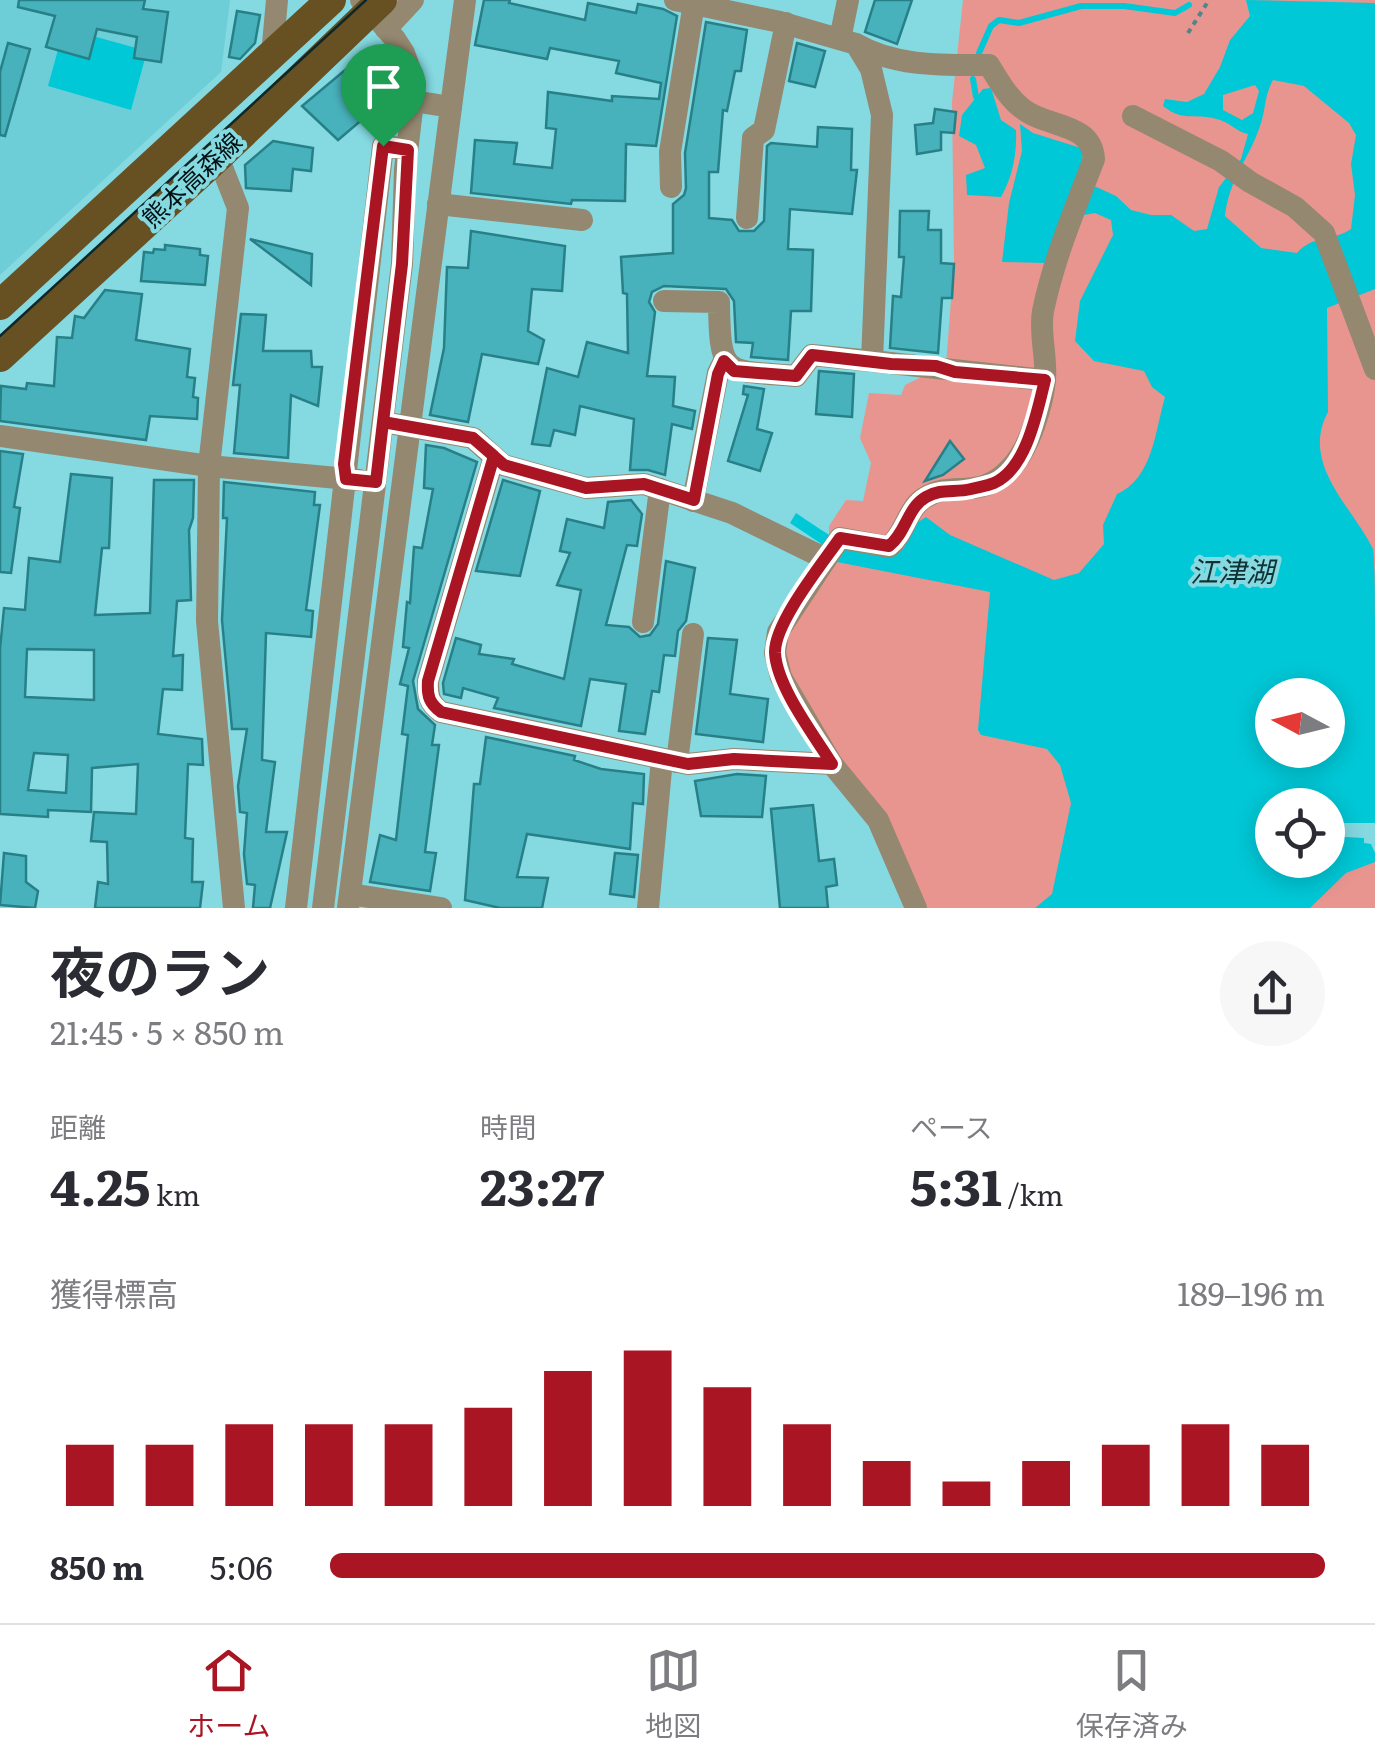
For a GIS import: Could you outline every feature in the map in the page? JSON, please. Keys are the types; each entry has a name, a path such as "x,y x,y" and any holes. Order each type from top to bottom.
{"main road":[{"name":"熊本高森線","path":"0,305 331,0"},
{"name":"熊本高森線","path":"0,357 375,10"}],"street":[{"path":"272,54 277,0"},
{"path":"323,908 402,264 416,84 404,53 375,10 413,0"},
{"path":"441,908 349,901 465,0"},
{"path":"848,0 848,42 872,69 882,115 872,361"},
{"path":"383,422 473,438 504,465 586,488 644,484 831,550 889,546 900,538 923,498 944,490 964,491 997,482 1017,460 1034,421 1045,380 1042,316 1057,257 1094,159 1094,145 1082,133 1034,117 1020,106 989,66 887,58 786,23 684,2 670,152 671,186"},
{"path":"748,218 753,138 764,130 786,23"},
{"path":"413,101 451,107"},
{"path":"1133,116 1221,161 1295,207 1324,232 1375,369"},
{"path":"296,908 383,146 408,150"},
{"path":"218,157 238,208 209,466 207,620 234,908"},
{"path":"438,204 582,220"},
{"path":"664,301 720,302 720,346 724,361 734,371 796,376 812,355 1045,380"},
{"path":"694,500 718,374 724,361"},
{"path":"0,436 209,466 376,482"},
{"path":"494,456 428,681 432,706 441,712 688,764 762,759 832,764"},
{"path":"642,622 660,489"},
{"path":"831,550 778,632 775,653 781,677 832,764 878,820 916,908"},
{"path":"648,908 669,760 693,634"}],"path":[{"path":"1188,33 1209,0"}],"shaded area":[{"path":"0,0 230,0 221,72 0,275"},
{"path":"963,0 1375,0 1375,908 922,908 785,668 784,632 829,560 829,526 846,500 863,501 871,463 860,438 869,393 901,395 905,385 946,365 954,261 952,102"}],"water":[{"name":"江津湖","path":"1246,0 1375,3 1375,289 1327,308 1328,412 1320,449 1332,484 1373,549 1375,862 1345,874 1345,788 1255,788 1255,878 1341,878 1310,908 1035,908 1052,894 1071,803 1060,765 1047,749 981,735 978,730 990,592 837,562 820,543 790,523 796,513 847,544 889,553 903,549 915,524 926,517 950,535 1054,580 1079,573 1104,544 1103,525 1117,494 1129,487 1145,465 1165,397 1152,387 1144,371 1094,361 1075,341 1080,301 1113,235 1111,220 1095,213 1084,215 1047,263 1002,262 1009,203 1022,151 1020,124 1033,133 1084,149 1079,179 1116,196 1131,210 1171,215 1194,231 1207,229 1219,187 1241,159 1248,134 1220,120 1184,116 1163,106 1165,99 1187,102 1204,94 1230,40 1250,16","holes":["1273,80 1304,86 1349,123 1356,135 1351,164 1355,195 1351,229 1309,243 1297,253 1261,248 1225,216 1230,191 1260,126","1255,85 1259,91 1253,113 1242,120 1223,110 1223,95"]},
{"path":"64,28 147,51 131,110 48,86"},
{"path":"991,88 1001,120 1016,130 1013,164 1001,197 967,195 966,175 985,168 976,145 959,136 962,115 983,89"}],"pier":[{"path":"1345,823 1375,823 1375,853 1364,838 1345,837"}],"building":[{"path":"19,0 145,0 143,9 168,12 161,62 134,58 137,37 97,29 89,59 46,47 55,16 18,7"},
{"path":"484,0 510,0 509,3 585,20 588,3 636,13 638,4 677,16 656,146 626,144 625,201 572,200 571,204 471,193 475,140 517,143 514,164 552,168 556,129 546,128 548,92 612,101 612,96 659,99 661,83 616,73 619,61 550,48 547,59 475,45"},
{"path":"875,0 912,0 897,44 865,32"},
{"path":"237,11 260,15 255,43 240,59 229,57"},
{"path":"706,22 747,30 741,71 735,71 727,111 723,110 718,172 709,172 709,218 732,220 739,231 754,231 764,221 767,146 771,143 817,147 818,127 852,129 851,170 857,170 852,214 790,209 788,249 813,250 811,311 791,311 788,360 751,357 753,343 736,342 734,301 726,289 664,286 652,292 649,302 655,312 647,376 675,377 673,406 695,411 692,429 672,424 665,475 630,470 634,419 580,406 575,435 554,430 550,446 532,444 547,368 578,377 587,342 628,353 627,294 623,293 621,257 673,253 673,204 686,188 685,153"},
{"path":"8,43 30,49 5,136 0,135 0,72"},
{"path":"797,43 825,51 815,87 789,81"},
{"path":"350,66 385,78 383,102 338,140 302,106"},
{"path":"935,109 956,112 954,133 941,132 941,150 917,154 915,125 933,123"},
{"path":"273,141 313,148 311,171 293,169 291,191 246,188 245,165"},
{"path":"900,211 929,211 928,230 941,230 941,263 954,264 952,298 942,298 938,353 890,348 893,296 901,297 904,257 899,257"},
{"path":"471,231 565,246 562,291 532,289 528,331 544,340 538,364 482,354 468,422 430,415 444,348 447,267 468,268"},
{"path":"250,239 312,254 311,285"},
{"path":"165,245 200,249 200,255 208,256 205,285 141,281 144,252 165,250"},
{"path":"105,290 142,294 136,340 190,349 187,377 195,378 197,419 150,416 146,440 0,421 1,386 54,386 57,337 72,338 75,316 84,318"},
{"path":"241,314 266,315 263,351 311,351 312,367 322,367 318,406 291,395 288,458 234,453 240,385 233,385"},
{"path":"819,371 854,374 852,417 816,414"},
{"path":"744,386 764,389 757,429 772,433 760,471 728,461 748,395 743,394"},
{"path":"950,441 964,459 943,475 925,481"},
{"path":"426,445 477,462 413,681 418,709 435,725 432,745 439,745 425,852 436,853 430,891 370,882 380,835 396,840 408,735 402,734 408,686 400,684 409,648 403,647 407,602 410,603 414,547 422,548 433,489 424,488"},
{"path":"0,451 23,454 14,507 20,508 11,573 0,572"},
{"path":"71,474 112,478 109,548 102,548 95,615 150,613 154,480 194,480 189,530 191,600 177,601 173,656 183,655 182,690 163,689 158,734 202,739 203,765 188,764 185,838 193,839 192,882 203,882 200,908 95,908 98,882 108,884 107,842 91,841 94,812 136,814 138,764 92,768 91,812 48,810 48,817 0,814 0,649 4,608 25,610 29,558 60,562","holes":["27,649 94,650 94,700 25,697","34,753 68,755 66,793 28,790"]},
{"path":"503,480 540,491 520,576 476,571"},
{"path":"224,482 315,492 314,505 320,505 306,610 313,611 311,637 266,633 262,760 275,762 266,832 287,832 270,908 253,908 255,885 247,884 247,813 240,812 238,786 247,729 232,729 222,620 227,518 223,518"},
{"path":"631,500 642,514 637,546 627,545 606,625 629,627 640,637 650,635 658,624 666,561 695,568 686,621 678,631 675,656 664,655 659,692 652,691 645,734 619,731 626,684 590,679 581,726 494,708 498,698 463,688 461,698 444,694 443,683 456,638 481,645 479,654 514,659 512,664 564,679 581,590 557,585 570,553 560,551 567,519 604,528 608,502"},
{"path":"708,638 737,640 730,694 768,699 763,742 696,734"},
{"path":"486,737 575,756 574,760 601,769 644,774 643,804 633,803 630,849 527,834 517,877 548,878 542,908 500,908 465,900 474,784 480,784"},
{"path":"737,774 766,776 762,817 701,816 695,781"},
{"path":"813,805 819,861 834,859 837,885 826,887 828,908 780,908 771,809"},
{"path":"4,853 26,856 26,882 38,891 35,908 0,905"},
{"path":"615,853 638,855 634,897 610,894"}],"waterway":[{"path":"979,53 991,26 999,20 1019,23 1081,6 1124,6 1175,13 1189,5"},
{"path":"973,79 976,97"}],"tram line":[{"path":"0,336 366,0"}],"route":[{"path":"383,146 344,464 346,479 376,482 383,422 409,427 473,438 504,465 586,488 644,484 694,500 718,374 724,361 734,371 796,376 812,355 1045,380 1034,421 1017,460 997,482 964,491 944,490 923,498 900,538 889,546 870,546 840,538 778,632 775,653 781,677 832,764 734,759 688,764 441,712 432,706 428,681 494,456 473,438 383,422 402,264 408,150 383,146"}]}
